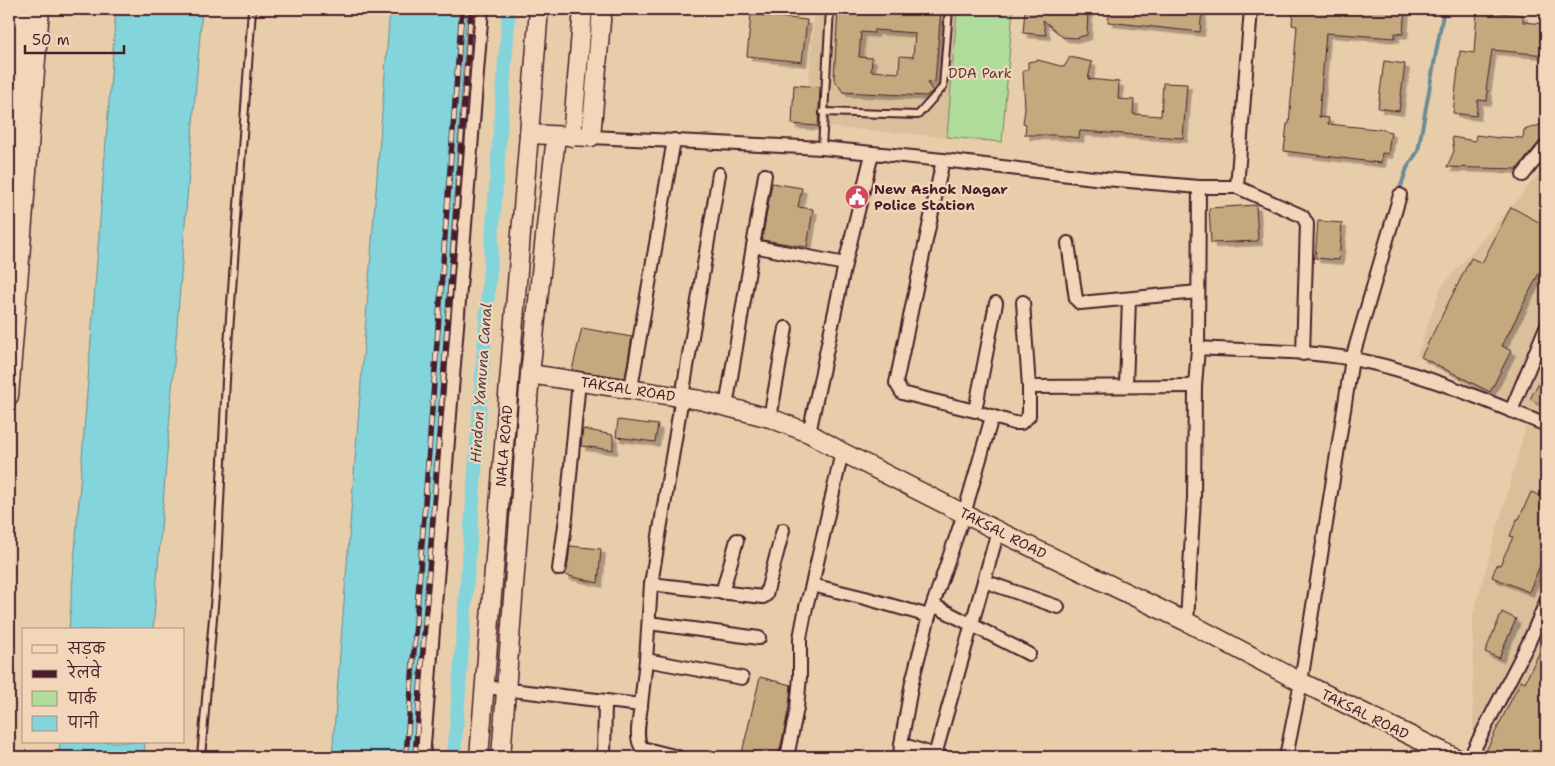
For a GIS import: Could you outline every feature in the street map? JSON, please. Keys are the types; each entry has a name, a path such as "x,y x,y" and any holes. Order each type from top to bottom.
{"street":[{"path":"9,195 23,9"},
{"path":"9,396 16,227 40,9"},
{"path":"423,757 482,9"},
{"name":"NALA ROAD","path":"479,757 539,9"},
{"name":"NALA ROAD","path":"501,757 530,374 583,9"},
{"path":"591,137 602,9"},
{"path":"1237,187 1251,9"},
{"path":"529,134 822,148 1094,178 1199,187 1237,187 1300,215 1306,220 1303,354"},
{"path":"631,388 674,140"},
{"path":"1523,175 1546,146"},
{"path":"809,433 845,264 872,154"},
{"path":"943,160 896,383 902,393 975,411 1014,423 1021,423 1026,420 1029,416 1029,387 1023,302"},
{"path":"678,757 662,755 642,748 639,743 641,705 651,584 718,174"},
{"path":"726,407 766,175"},
{"path":"1187,622 1194,497 1195,386 1198,348 1199,187"},
{"path":"1286,757 1301,682 1352,359 1400,196"},
{"path":"1068,243 1078,302 1081,304 1198,292"},
{"path":"753,246 845,264"},
{"path":"1126,386 1129,299"},
{"path":"975,411 996,303"},
{"path":"1511,411 1546,327"},
{"path":"770,418 786,328"},
{"path":"1198,348 1352,359 1400,370 1546,425"},
{"name":"TAKSAL ROAD","path":"530,374 681,397 770,418 809,433 842,452 964,514 1187,622 1301,682 1454,757"},
{"path":"559,569 566,518 579,381"},
{"path":"1029,387 1195,386"},
{"path":"900,757 912,682 931,610 964,514 992,417"},
{"path":"787,757 797,708 800,677 800,638 842,452"},
{"path":"651,584 760,597 766,595 783,530"},
{"path":"902,744 938,756 998,531"},
{"path":"722,593 738,540"},
{"path":"984,581 1058,607"},
{"path":"812,585 865,598 931,610 972,624 1029,654"},
{"path":"1470,757 1529,642 1546,603"},
{"path":"490,623 511,626"},
{"path":"649,623 759,638"},
{"path":"646,660 742,678"},
{"path":"485,687 641,705"},
{"path":"604,757 605,701"}],"lane":[{"path":"201,757 216,583 227,360 252,9"},
{"path":"822,148 830,9"},
{"path":"823,112 918,115 943,87 949,9"}],"shaded area":[{"path":"815,9 957,9 947,137 805,125"},
{"path":"1546,164 1546,757 1491,757 1473,749 1473,615 1529,415 1417,356 1441,287"}],"green space":[{"name":"DDA Park","path":"957,9 1013,9 1002,142 947,137"}],"water":[{"path":"116,9 202,9 153,628 69,628"},
{"path":"390,9 467,9 415,757 332,757"},
{"path":"60,744 145,744 144,757 59,757"}],"building":[{"path":"838,9 941,9 935,82 927,83 933,91 926,96 843,92 834,79","holes":["874,30 915,33 913,57 900,56 899,73 871,71 872,58 859,57 861,32 874,33"]},
{"path":"1025,9 1088,9 1087,35 1076,38 1063,37 1043,20 1046,35 1023,33"},
{"path":"1110,9 1202,9 1200,32 1108,22"},
{"path":"1293,9 1405,9 1403,34 1395,33 1395,38 1326,33 1319,117 1329,118 1328,124 1391,132 1388,154 1382,153 1381,163 1284,151 1287,124 1289,124 1297,26 1292,25"},
{"path":"1477,11 1523,15 1523,22 1546,24 1546,55 1492,50 1486,90 1488,91 1487,101 1478,100 1476,116 1453,113 1460,51 1474,53"},
{"path":"751,14 807,20 802,62 747,56"},
{"path":"1070,57 1092,62 1088,79 1119,82 1118,99 1134,100 1133,114 1161,116 1163,83 1187,84 1183,138 1080,131 1079,138 1055,135 1025,135 1026,124 1023,123 1025,109 1023,71 1028,69 1028,62 1038,60 1064,67"},
{"path":"1384,61 1405,64 1399,111 1378,108"},
{"path":"794,85 820,87 818,126 792,124"},
{"path":"1546,123 1546,137 1540,141 1517,169 1447,167 1454,151 1452,137 1475,141 1476,135 1499,138 1523,138 1524,130"},
{"path":"772,183 802,188 798,207 813,209 807,247 762,240"},
{"path":"1256,205 1258,241 1211,243 1209,208"},
{"path":"1511,207 1546,226 1546,259 1502,346 1511,351 1490,392 1421,357 1471,258 1482,263"},
{"path":"1318,221 1342,223 1339,260 1315,258"},
{"path":"582,328 632,337 625,378 572,370"},
{"path":"1546,369 1546,407 1530,399"},
{"path":"618,420 658,425 655,442 616,437"},
{"path":"583,429 613,435 613,450 581,446"},
{"path":"1531,492 1546,498 1546,551 1529,592 1492,577 1497,564 1500,565 1513,537 1510,536"},
{"path":"570,546 601,549 598,583 565,575"},
{"path":"1502,612 1516,619 1499,658 1485,652"},
{"path":"1546,639 1546,757 1499,757 1486,751 1521,680 1525,682"},
{"path":"760,677 791,685 783,736 778,757 741,757"}],"waterway":[{"name":"Hindon Yamuna Canal","path":"454,757 509,9"},
{"path":"1399,192 1407,168 1418,151 1444,9"}],"railway":[{"path":"406,757 462,9"},
{"path":"415,757 471,9"}],"place":[{"name":"New Ashok Nagar Police Station","path":"857,197"}]}
